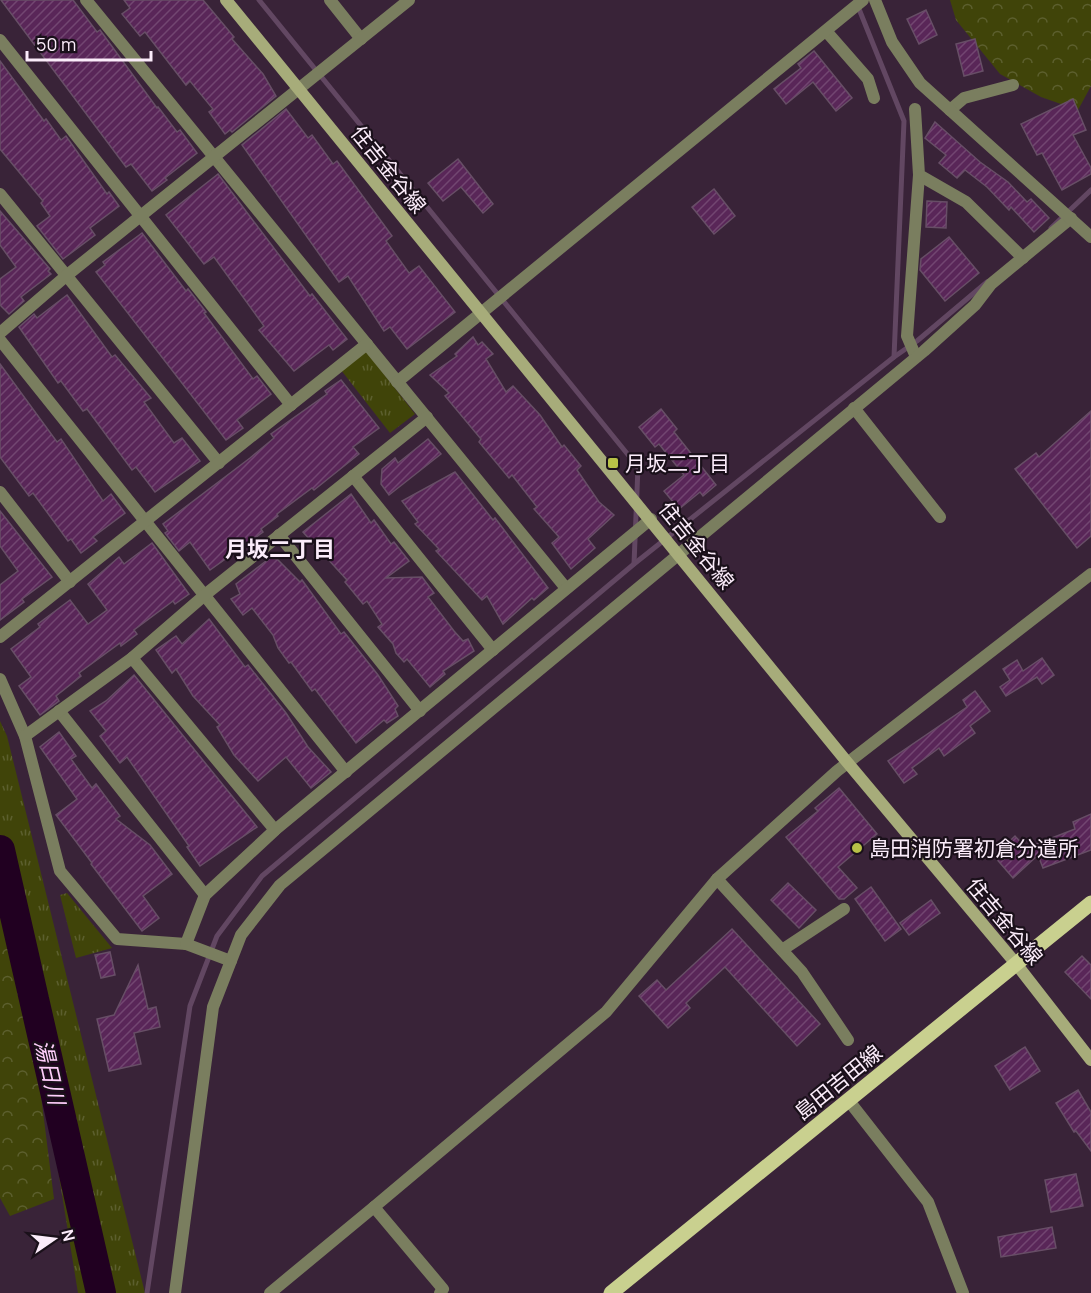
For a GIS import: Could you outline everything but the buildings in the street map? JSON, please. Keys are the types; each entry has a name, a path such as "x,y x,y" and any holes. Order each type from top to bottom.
{"main road":[{"name":"住吉金谷線","path":"226,0 847,762 1017,965 1091,1060"},
{"name":"島田吉田線","path":"611,1293 1091,903"}],"street":[{"path":"86,0 566,587"},
{"path":"330,0 362,39"},
{"path":"0,333 66,276 409,0"},
{"path":"397,382 863,0"},
{"path":"875,0 892,42 920,83 1091,237"},
{"path":"826,31 868,79 874,98"},
{"path":"0,40 291,405"},
{"path":"950,110 964,98 1013,85"},
{"path":"915,109 919,175 907,336 916,356"},
{"path":"919,175 966,202 1022,258"},
{"path":"0,194 219,464"},
{"path":"175,1293 213,1007 242,935 280,885 677,551 916,356 975,306 991,284 1070,218"},
{"path":"0,340 206,594 346,772"},
{"path":"0,637 147,522 367,344"},
{"path":"854,408 940,517"},
{"path":"25,736 132,658 206,594 427,417"},
{"path":"353,477 493,650"},
{"path":"0,492 70,582"},
{"path":"186,944 205,895 274,830 420,711 566,587 636,533 648,516"},
{"path":"279,535 420,711"},
{"path":"270,1293 606,1012 717,879 847,762 1091,574"},
{"path":"132,658 274,830"},
{"path":"0,679 25,736 60,871 117,939 186,944 231,961"},
{"path":"59,711 205,895"},
{"path":"717,879 802,972 848,1040"},
{"path":"782,950 844,909"},
{"path":"849,1101 928,1202 963,1293"},
{"path":"374,1207 443,1289 440,1293"}],"green space":[{"path":"950,0 1091,0 1091,86 1078,110 1041,97 1000,74 956,20"},
{"path":"366,351 415,414 390,433 341,370"},
{"path":"0,721 7,736 145,1293 78,1293 50,1121 0,898"},
{"path":"67,893 112,948 76,958 60,895"},
{"path":"0,898 39,1080 54,1199 10,1216 0,1198"}],"waterway":[{"path":"259,0 638,467 634,564"},
{"path":"147,1293 190,1006 217,936 262,876 634,564 894,357 904,121 857,4"},
{"path":"1051,228 1091,190"},
{"path":"894,357 917,341 987,282"},
{"name":"湯日川","path":"0,850 101,1293"}],"place":[{"name":"月坂二丁目","path":"613,463"},
{"name":"島田消防署初倉分遣所","path":"857,848"}],"district":[{"name":"月坂二丁目","path":"280,549"}]}
